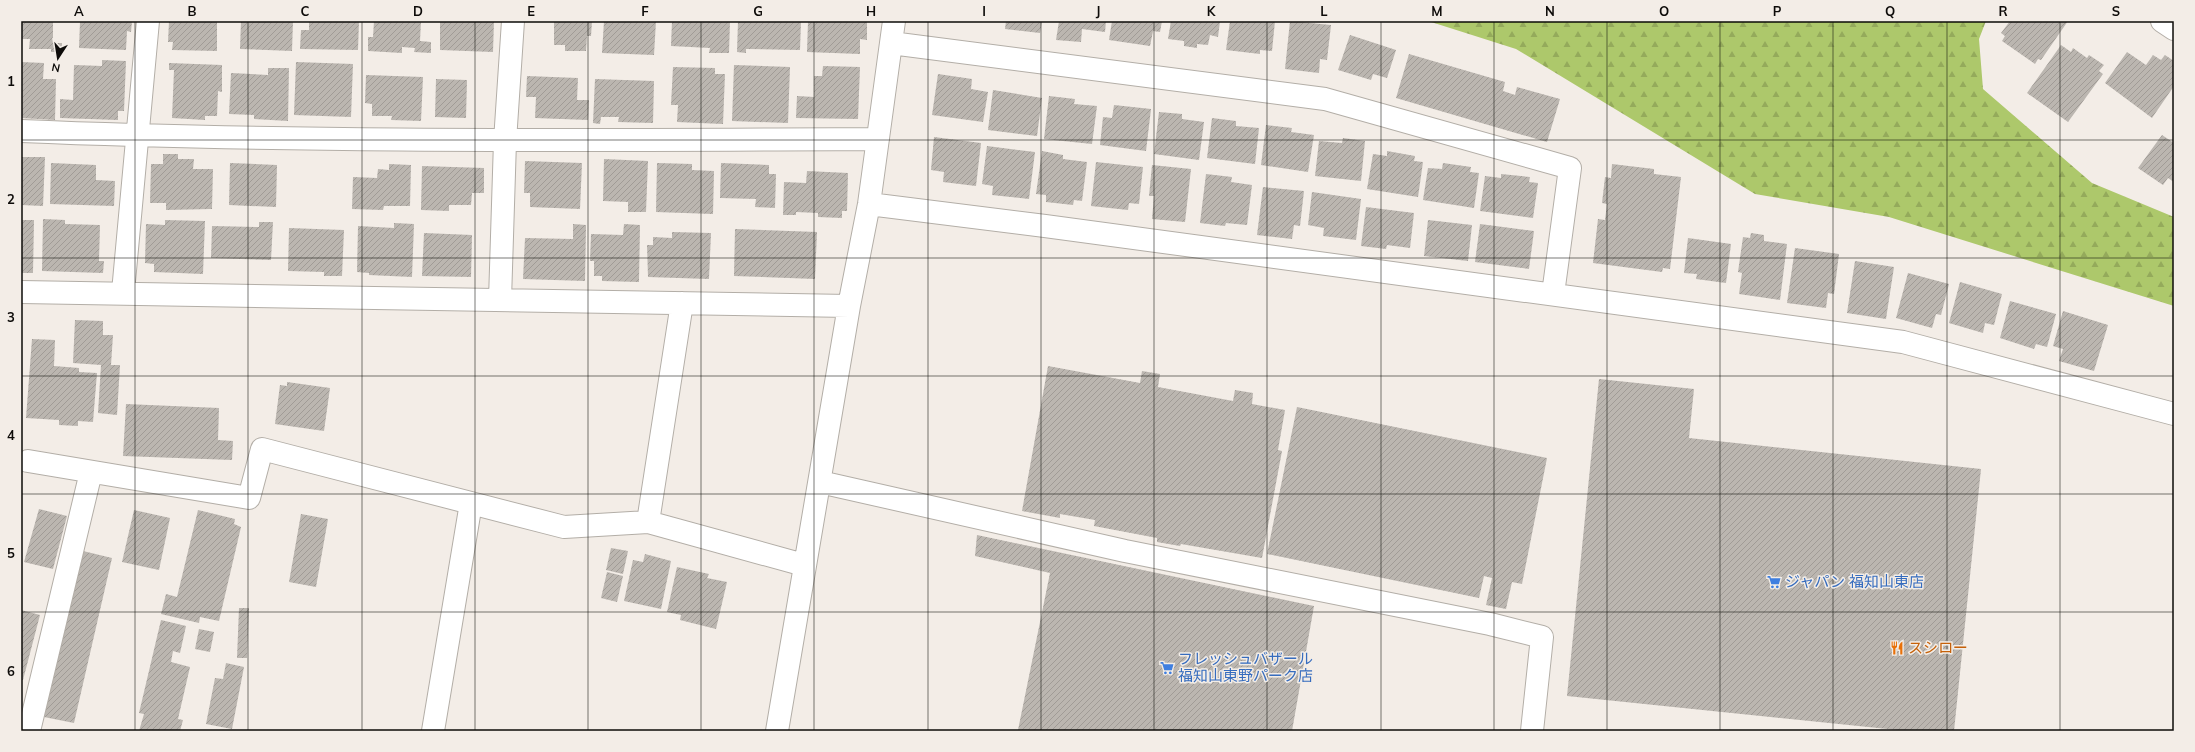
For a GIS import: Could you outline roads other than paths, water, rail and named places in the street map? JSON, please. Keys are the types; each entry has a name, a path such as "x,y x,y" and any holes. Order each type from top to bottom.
{"street":[{"path":"123,292 148,21"},
{"path":"500,300 505,141 513,21"},
{"path":"777,731 849,306 869,204 894,21"},
{"path":"2162,21 2174,29"},
{"path":"891,43 1325,98 1570,168 1553,294"},
{"path":"21,131 137,136 505,141 878,139"},
{"path":"869,204 1553,294 1903,342 2174,414"},
{"path":"21,292 123,292 849,306"},
{"path":"648,522 682,303"},
{"path":"28,461 249,498 262,449 564,527 648,522 804,565"},
{"path":"21,724 29,731 91,472"},
{"path":"820,482 1125,551 1490,624 1542,637 1532,731"},
{"path":"433,731 471,503"}],"place":[{"name":"ジャパン 福知山東店","path":"1774,582"},
{"name":"スシロー","path":"1897,648"},
{"name":"フレッシュバザール 福知山東野パーク店","path":"1167,668"}]}
